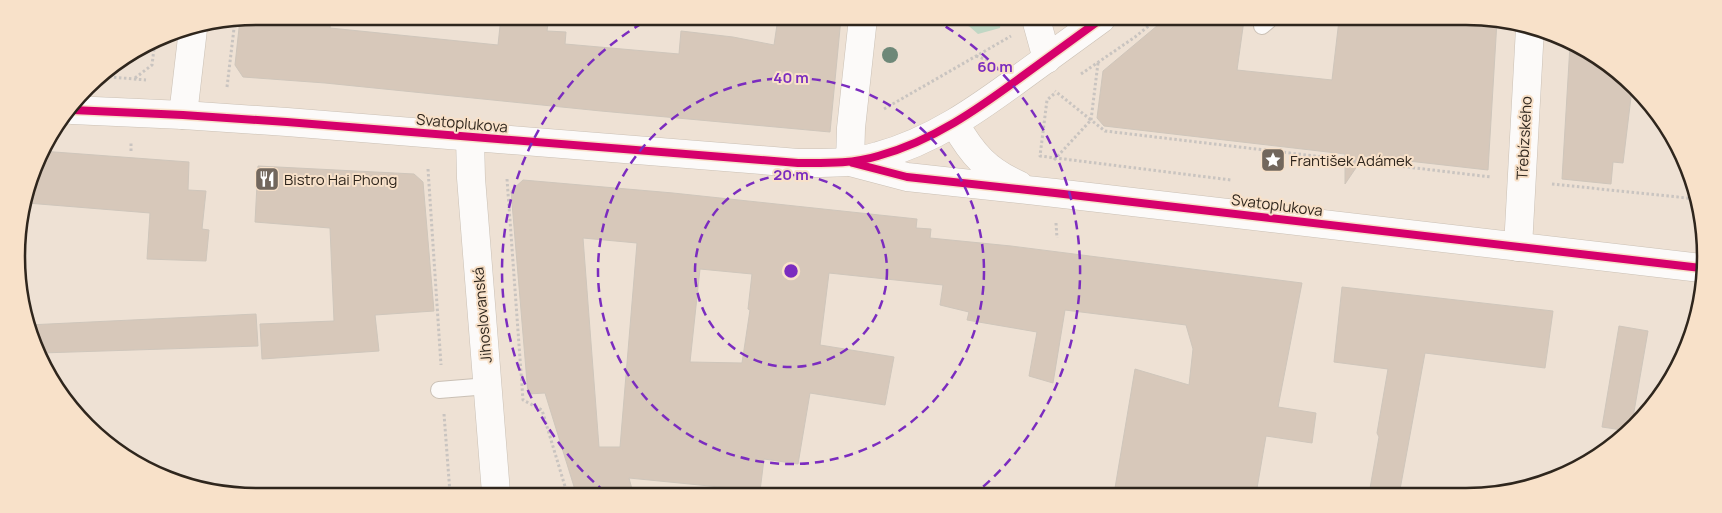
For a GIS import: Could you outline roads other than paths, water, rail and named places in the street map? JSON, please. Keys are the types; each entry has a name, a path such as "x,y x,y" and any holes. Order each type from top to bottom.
{"street":[{"path":"850,162 861,25"},
{"path":"1037,25 1047,59"},
{"path":"955,124 1093,25"},
{"path":"183,114 192,34"},
{"name":"Třebízského","path":"1518,248 1530,34"},
{"name":"Svatoplukova","path":"77,110 183,114 798,163 850,162 878,156 955,124 965,142 982,163 999,177 1042,191"},
{"name":"Jihoslovanská","path":"470,137 471,178 496,488"},
{"name":"Svatoplukova","path":"850,162 907,177 1697,268"}],"lane":[{"path":"441,390 488,386"}],"place":[{"name":"František Adámek","path":"1273,160"},
{"name":"Bistro Hai Phong","path":"267,179"}]}
